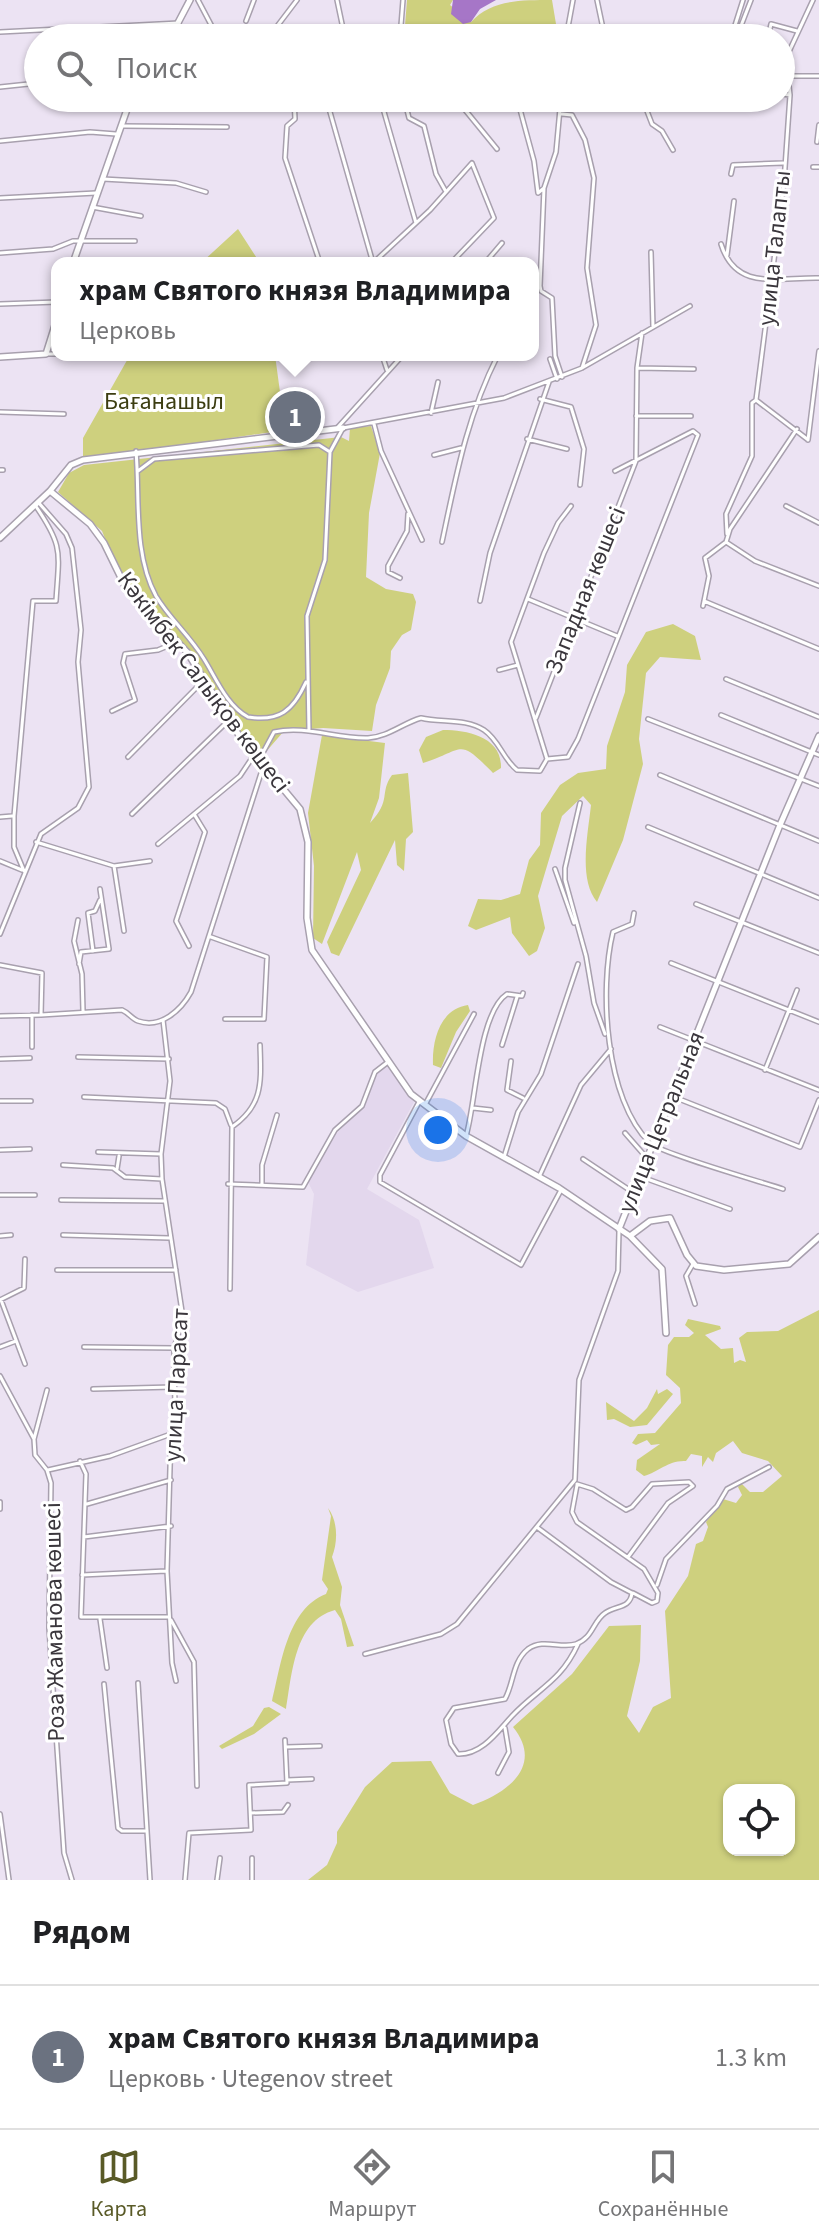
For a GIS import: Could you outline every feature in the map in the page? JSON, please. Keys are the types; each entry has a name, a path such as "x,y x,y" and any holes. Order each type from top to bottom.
{"street":[{"path":"159,24 179,23 190,0"},
{"path":"198,0 211,24"},
{"path":"246,21 254,0"},
{"path":"279,24 297,0"},
{"path":"337,0 342,24"},
{"path":"401,24 403,0"},
{"path":"569,24 573,0"},
{"path":"597,0 602,24"},
{"path":"734,24 743,0"},
{"path":"742,24 751,0"},
{"name":"улица Талапты","path":"795,35 813,0"},
{"path":"0,32 24,31"},
{"path":"795,76 819,76"},
{"path":"0,87 24,84"},
{"path":"75,257 125,112"},
{"path":"295,112 295,119 287,126 285,158 318,257"},
{"path":"330,112 371,257"},
{"path":"384,112 416,223"},
{"path":"408,112 409,118 424,126 436,174 445,190"},
{"path":"467,112 497,149"},
{"path":"521,112 534,161 535,188 538,193 544,188"},
{"path":"647,112 652,124 662,131 673,150"},
{"name":"улица Талапты","path":"727,543 726,514 752,456 755,401 774,278 788,112"},
{"path":"559,378 552,298 541,291 540,286 546,210 544,188 562,114 572,115 594,167 587,268 596,325 582,368"},
{"name":"улица Талапты","path":"817,142 819,125"},
{"path":"119,126 227,127"},
{"path":"0,141 90,132 116,134"},
{"path":"379,257 472,163 494,218 457,257"},
{"path":"731,174 733,165 783,163"},
{"path":"813,167 819,167"},
{"path":"101,179 176,183 206,192"},
{"path":"0,198 97,193"},
{"path":"727,259 734,201"},
{"path":"92,207 141,216"},
{"path":"0,253 53,249 68,241 135,241"},
{"path":"490,257 502,243"},
{"path":"721,244 736,273 774,278 819,278"},
{"path":"651,252 653,327"},
{"path":"0,304 51,302"},
{"path":"0,538 50,491 71,465 92,458 136,451 339,429 475,405 549,382 582,368 690,306"},
{"path":"636,461 637,368 642,333"},
{"path":"46,354 51,338"},
{"path":"755,401 808,440 819,351"},
{"path":"0,357 51,354"},
{"path":"550,359 559,378"},
{"path":"384,361 387,370"},
{"path":"309,731 307,616 325,560 330,452 339,429 397,361"},
{"path":"442,542 461,448 475,405 495,361"},
{"path":"637,368 694,369"},
{"path":"431,413 438,382"},
{"path":"480,601 490,553 540,399 549,382"},
{"path":"540,399 571,407 584,449 580,485"},
{"path":"0,412 64,414"},
{"path":"636,416 691,416"},
{"path":"374,424 381,451 422,540"},
{"path":"727,534 797,429"},
{"path":"547,759 563,759 572,752 698,435 693,431 679,437 615,471"},
{"path":"527,439 567,449"},
{"path":"138,471 154,459 182,455 319,445 330,452"},
{"path":"434,455 461,448"},
{"path":"136,451 140,529 150,584 159,601 192,639 232,703 248,717 282,716 292,709 307,679"},
{"name":"Западная көшесі","path":"536,720 636,461"},
{"name":"Кәкімбек Салықов көшесі","path":"50,491 90,524 104,543 126,588 177,642 256,758 295,801 305,819 309,854 308,933 312,950 390,1061 422,1104 466,1136 561,1190 630,1236 662,1269 666,1333"},
{"path":"24,871 14,847 14,816 33,601 56,601 56,534 37,504"},
{"path":"0,934 36,842 53,823 78,808 85,800 89,777 72,548 66,534 37,504"},
{"path":"158,844 240,776 274,732 309,731 365,738 379,736 421,718 437,723 450,720 484,730 507,762 517,770 540,771 547,759 511,642 558,523 571,506"},
{"path":"786,506 819,523"},
{"path":"400,578 388,572 388,566 407,531 408,510"},
{"path":"819,586 755,561 727,543 705,558 709,576 704,604 819,649"},
{"path":"528,599 618,636"},
{"path":"112,711 135,700 123,663 125,654 158,650 177,642"},
{"path":"499,670 518,665"},
{"path":"128,757 205,679"},
{"path":"726,679 819,717"},
{"path":"721,715 819,755"},
{"path":"648,719 819,786"},
{"path":"132,814 229,720"},
{"name":"улица Цетральная","path":"628,1557 577,1522 572,1512 576,1482 579,1380 618,1271 619,1229 670,1096 819,736"},
{"path":"0,1016 122,1010 139,1021 163,1020 179,1011 191,992 263,767"},
{"path":"660,775 819,841"},
{"path":"576,926 565,868 580,803"},
{"path":"189,946 176,921 205,832 194,814"},
{"path":"0,817 14,816"},
{"path":"648,827 819,898"},
{"path":"36,842 114,866 150,861"},
{"path":"0,861 24,871"},
{"path":"114,866 124,931"},
{"path":"555,869 586,956 594,1003 611,1049 627,1109 651,1144 783,1189"},
{"path":"79,964 80,952 109,949 100,889"},
{"path":"93,951 88,913 95,911 100,900"},
{"path":"696,904 819,953"},
{"path":"607,1037 605,966 613,932 632,924 634,913"},
{"path":"78,920 74,941 83,1012"},
{"path":"210,936 265,956 264,1019 225,1019"},
{"path":"671,963 819,1022"},
{"path":"504,1157 525,1099 541,1074 578,964"},
{"path":"0,965 37,970 43,977 41,1015"},
{"path":"765,1070 797,990"},
{"path":"502,1045 517,997 523,993"},
{"path":"466,1136 473,1108 479,1053 499,1003 507,994 517,997"},
{"path":"474,1014 380,1175 380,1182 521,1265 561,1190"},
{"path":"32,1015 32,1047"},
{"name":"улица Парасат","path":"163,1020 169,1059 169,1100 161,1154 162,1179 183,1318 174,1348 175,1409 171,1434 171,1526 167,1571 176,1681"},
{"path":"660,1027 819,1090"},
{"path":"232,1127 250,1115 256,1102 260,1045"},
{"path":"538,1177 581,1085 611,1049"},
{"path":"78,1057 169,1059"},
{"path":"0,1059 30,1058"},
{"path":"228,1184 303,1187 335,1130 362,1106 375,1072 390,1061"},
{"path":"511,1061 507,1090 525,1099"},
{"path":"670,1096 800,1147 819,1100"},
{"path":"84,1097 222,1105 232,1127 228,1184 230,1289"},
{"path":"0,1101 31,1101"},
{"path":"473,1108 491,1110"},
{"path":"262,1185 262,1165 277,1115"},
{"path":"625,1133 646,1157"},
{"path":"0,1150 30,1149"},
{"path":"98,1152 161,1154"},
{"path":"117,1169 119,1156"},
{"path":"583,1159 634,1193"},
{"path":"63,1165 117,1169 125,1177 162,1179"},
{"path":"639,1176 730,1209"},
{"path":"0,1195 35,1195"},
{"path":"61,1200 164,1201"},
{"path":"630,1236 650,1221 670,1218 693,1264"},
{"path":"0,1236 11,1235"},
{"path":"63,1235 169,1238"},
{"path":"693,1264 724,1270 789,1264 819,1237"},
{"path":"25,1259 24,1288 0,1300 25,1364"},
{"path":"693,1264 686,1276 695,1304"},
{"path":"57,1270 176,1270"},
{"path":"0,1347 16,1341"},
{"path":"84,1347 174,1348"},
{"name":"Роза Жаманова көшесі","path":"0,1376 34,1439 37,1460 47,1470 51,1483 48,1569 55,1730 64,1853 72,1880"},
{"path":"93,1389 174,1387"},
{"path":"34,1439 47,1390"},
{"path":"47,1470 110,1456 171,1434"},
{"path":"80,1461 86,1474 81,1617 169,1617 194,1662 197,1786"},
{"path":"538,1528 611,1582 657,1601 657,1585 666,1559 717,1506 727,1489 769,1467"},
{"path":"86,1504 171,1480"},
{"path":"365,1654 451,1628 469,1612 576,1482 626,1510 652,1484 689,1482 693,1486 668,1503 628,1557 657,1585"},
{"path":"0,1502 0,1509"},
{"path":"84,1537 171,1526"},
{"path":"82,1575 167,1571"},
{"path":"578,1644 533,1646 518,1661 505,1699 454,1708 446,1720 451,1744 458,1754 478,1748 506,1726 519,1709 549,1686 569,1662 578,1644 594,1631 603,1615 623,1607 633,1593"},
{"path":"100,1619 107,1668"},
{"path":"138,1683 150,1880"},
{"path":"104,1684 118,1828 122,1831 147,1831"},
{"path":"498,1773 509,1752 506,1726"},
{"path":"185,1880 189,1833 251,1830 249,1785 285,1784 285,1740"},
{"path":"286,1747 320,1746"},
{"path":"287,1780 312,1779"},
{"path":"251,1813 283,1812 288,1805"},
{"path":"0,1814 9,1880"},
{"path":"217,1880 220,1858"},
{"path":"252,1858 252,1880"}],"shaded area":[{"path":"453,0 496,0 480,9 471,22 463,24 451,14"},
{"path":"388,1065 414,1102 367,1189 419,1220 434,1268 358,1292 306,1265 314,1194 308,1182 337,1133 364,1107 378,1072"}],"green space":[{"path":"407,0 453,0 450,5 471,22 497,5 552,0 556,24 405,24"},
{"path":"238,229 256,257 208,257"},
{"name":"Бағанашыл","path":"127,361 276,361 282,407 271,410 272,432 83,460 83,438"},
{"path":"371,426 380,453 369,513 366,577 386,589 413,594 416,602 411,630 402,635 391,651 390,668 376,705 372,731 323,728 284,731 258,761 205,674 162,627 151,609 145,610 118,571 102,531 58,492 69,473 84,465 341,437 349,441 350,428"},
{"path":"673,624 695,636 701,660 660,657 646,673 639,739 643,764 623,840 597,902 591,892 586,869 591,805 583,796 562,816 538,896 545,928 537,951 529,956 512,933 510,917 476,930 468,926 478,899 501,900 520,894 529,860 540,845 541,813 560,785 578,773 606,769 607,746 625,692 627,665 646,632"},
{"path":"443,730 473,734 490,742 500,757 501,768 493,773 473,754 460,749 423,763 419,750 426,737"},
{"path":"322,735 385,743 379,798 370,823 381,808 392,775 408,773 413,832 406,839 404,871 397,865 395,840 339,956 331,953 327,942 361,870 357,852 322,944 313,938 314,866 308,813"},
{"path":"468,1005 470,1011 456,1032 441,1068 433,1065 436,1036 444,1019 458,1008"},
{"path":"819,1310 819,1880 308,1880 327,1865 337,1843 337,1832 365,1787 392,1762 431,1761 450,1793 473,1805 509,1785 518,1776 525,1754 522,1741 513,1727 572,1674 609,1626 641,1625 640,1661 627,1716 639,1733 653,1707 671,1698 665,1611 688,1576 696,1544 703,1541 708,1527 706,1522 723,1499 736,1503 742,1495 738,1487 741,1483 750,1492 763,1492 782,1476 768,1461 742,1453 733,1441 716,1453 713,1462 708,1457 702,1467 702,1456 691,1454 686,1461 674,1462 644,1476 636,1470 637,1460 660,1444 651,1445 647,1440 636,1445 632,1443 638,1434 655,1433 681,1403 680,1388 666,1375 668,1345 674,1337 689,1337 694,1333 685,1325 688,1319 720,1326 721,1329 705,1335 721,1349 733,1348 734,1363 740,1360 746,1362 739,1338 747,1332 778,1331"},
{"path":"657,1389 658,1394 667,1389 673,1394 647,1425 630,1427 614,1419 607,1420 606,1402 634,1421 647,1408"},
{"path":"328,1508 335,1525 332,1557 342,1587 340,1605 354,1646 347,1647 341,1619 335,1610 311,1625 297,1651 286,1709 272,1701 288,1640 302,1612 326,1594 328,1589 322,1580 331,1516"},
{"path":"269,1707 281,1714 254,1734 222,1749 219,1746 253,1726 264,1708"}],"place":[{"name":"храм Святого князя Владимира","path":"295,417"}]}
